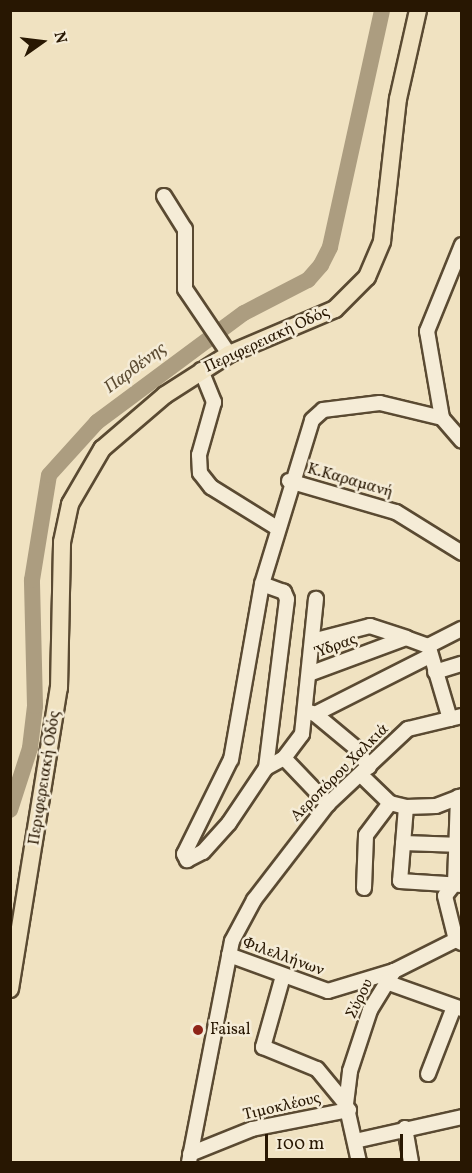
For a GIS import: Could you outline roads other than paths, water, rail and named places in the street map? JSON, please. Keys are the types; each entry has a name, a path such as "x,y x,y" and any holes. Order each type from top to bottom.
{"main road":[{"name":"Περιφερειακή Οδός","path":"10,988 59,688 62,542 70,504 84,474 114,436 227,350 335,309 373,266 385,227 398,99 418,10"}],"street":[{"path":"164,196 185,229 185,289 215,328 227,350"},
{"path":"462,245 428,327 442,418 462,441"},
{"path":"201,370 214,402 200,473 211,487 277,528"},
{"name":"Κ.Καραμανή","path":"266,768 229,823 203,852 187,860 184,854 231,759 262,584 290,481 312,420 323,410 380,403 442,418"},
{"name":"Κ.Καραμανή","path":"290,481 396,512 462,553"},
{"path":"262,584 278,589 287,599 266,768"},
{"path":"309,675 316,599"},
{"path":"312,641 370,626 406,638 429,651 435,672 456,718"},
{"path":"406,807 400,880 458,884 460,796 436,806 406,807 390,803 365,771 356,748 310,713 429,651 462,629"},
{"name":"Ύδρας","path":"266,768 284,758 298,742 310,713 309,675 406,638"},
{"path":"435,672 462,664"},
{"name":"Αεροπόρου Χαλκιά","path":"190,1158 229,955 236,931 273,871 328,804 408,729 456,718"},
{"path":"284,758 328,804"},
{"path":"364,888 366,835 390,803"},
{"path":"403,843 459,845"},
{"name":"Σύρου","path":"348,1107 356,1050 390,976 459,941 445,896 458,884"},
{"name":"Φιλελλήνων","path":"229,955 282,976 336,991 390,976"},
{"path":"282,976 263,1047 317,1069 348,1107 359,1162"},
{"path":"390,976 458,1008 428,1074"},
{"name":"Τιμοκλέους","path":"190,1158 252,1129 348,1107"},
{"path":"355,1141 462,1117"},
{"path":"405,1128 411,1162"}],"waterway":[{"name":"Παρθένης","path":"10,810 30,748 35,706 32,580 49,475 97,422 244,313 308,280 321,265 330,247 382,10"}],"place":[{"name":"Faisal","path":"198,1030"}]}
